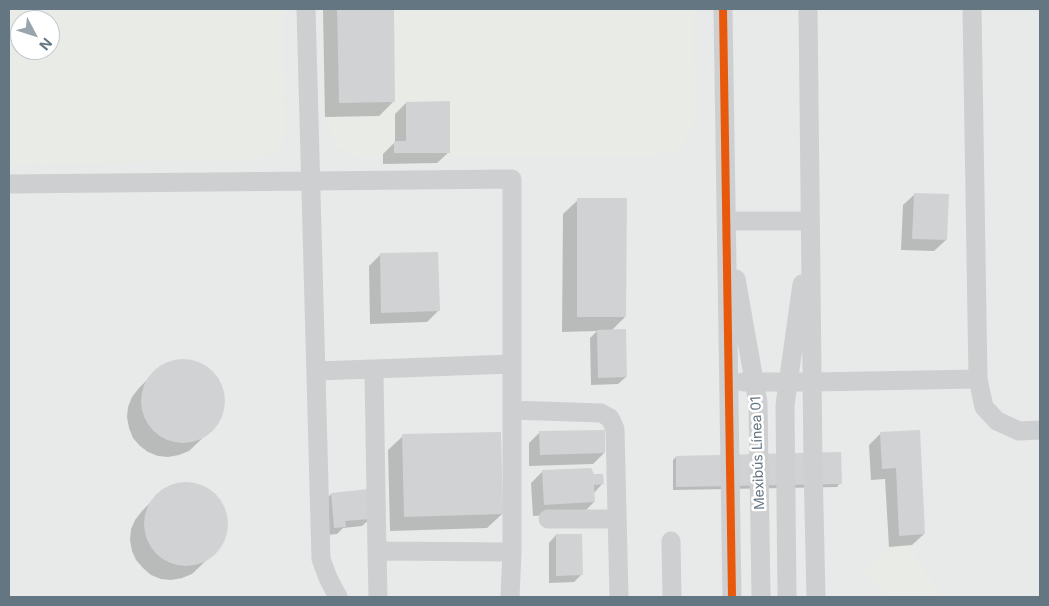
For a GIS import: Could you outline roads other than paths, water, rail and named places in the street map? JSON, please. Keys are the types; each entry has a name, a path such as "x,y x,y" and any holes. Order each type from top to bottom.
{"street":[{"path":"306,9 321,559 338,597"},
{"path":"723,9 732,597"},
{"path":"808,9 816,597"},
{"path":"972,9 978,379 984,407 997,421 1019,430 1040,430"},
{"path":"9,184 512,179 512,552 510,597"},
{"path":"726,221 810,221"},
{"name":"Mexibús Línea 01","path":"726,221 758,403 761,597"},
{"name":"Mexibús Línea 01","path":"787,597 785,405 810,221"},
{"path":"317,370 512,364"},
{"path":"375,369 378,597"},
{"path":"729,382 978,379"},
{"path":"512,410 601,413 610,418 615,429 619,597"},
{"path":"548,519 617,519"},
{"path":"671,541 672,597"},
{"path":"377,551 512,552"}]}
